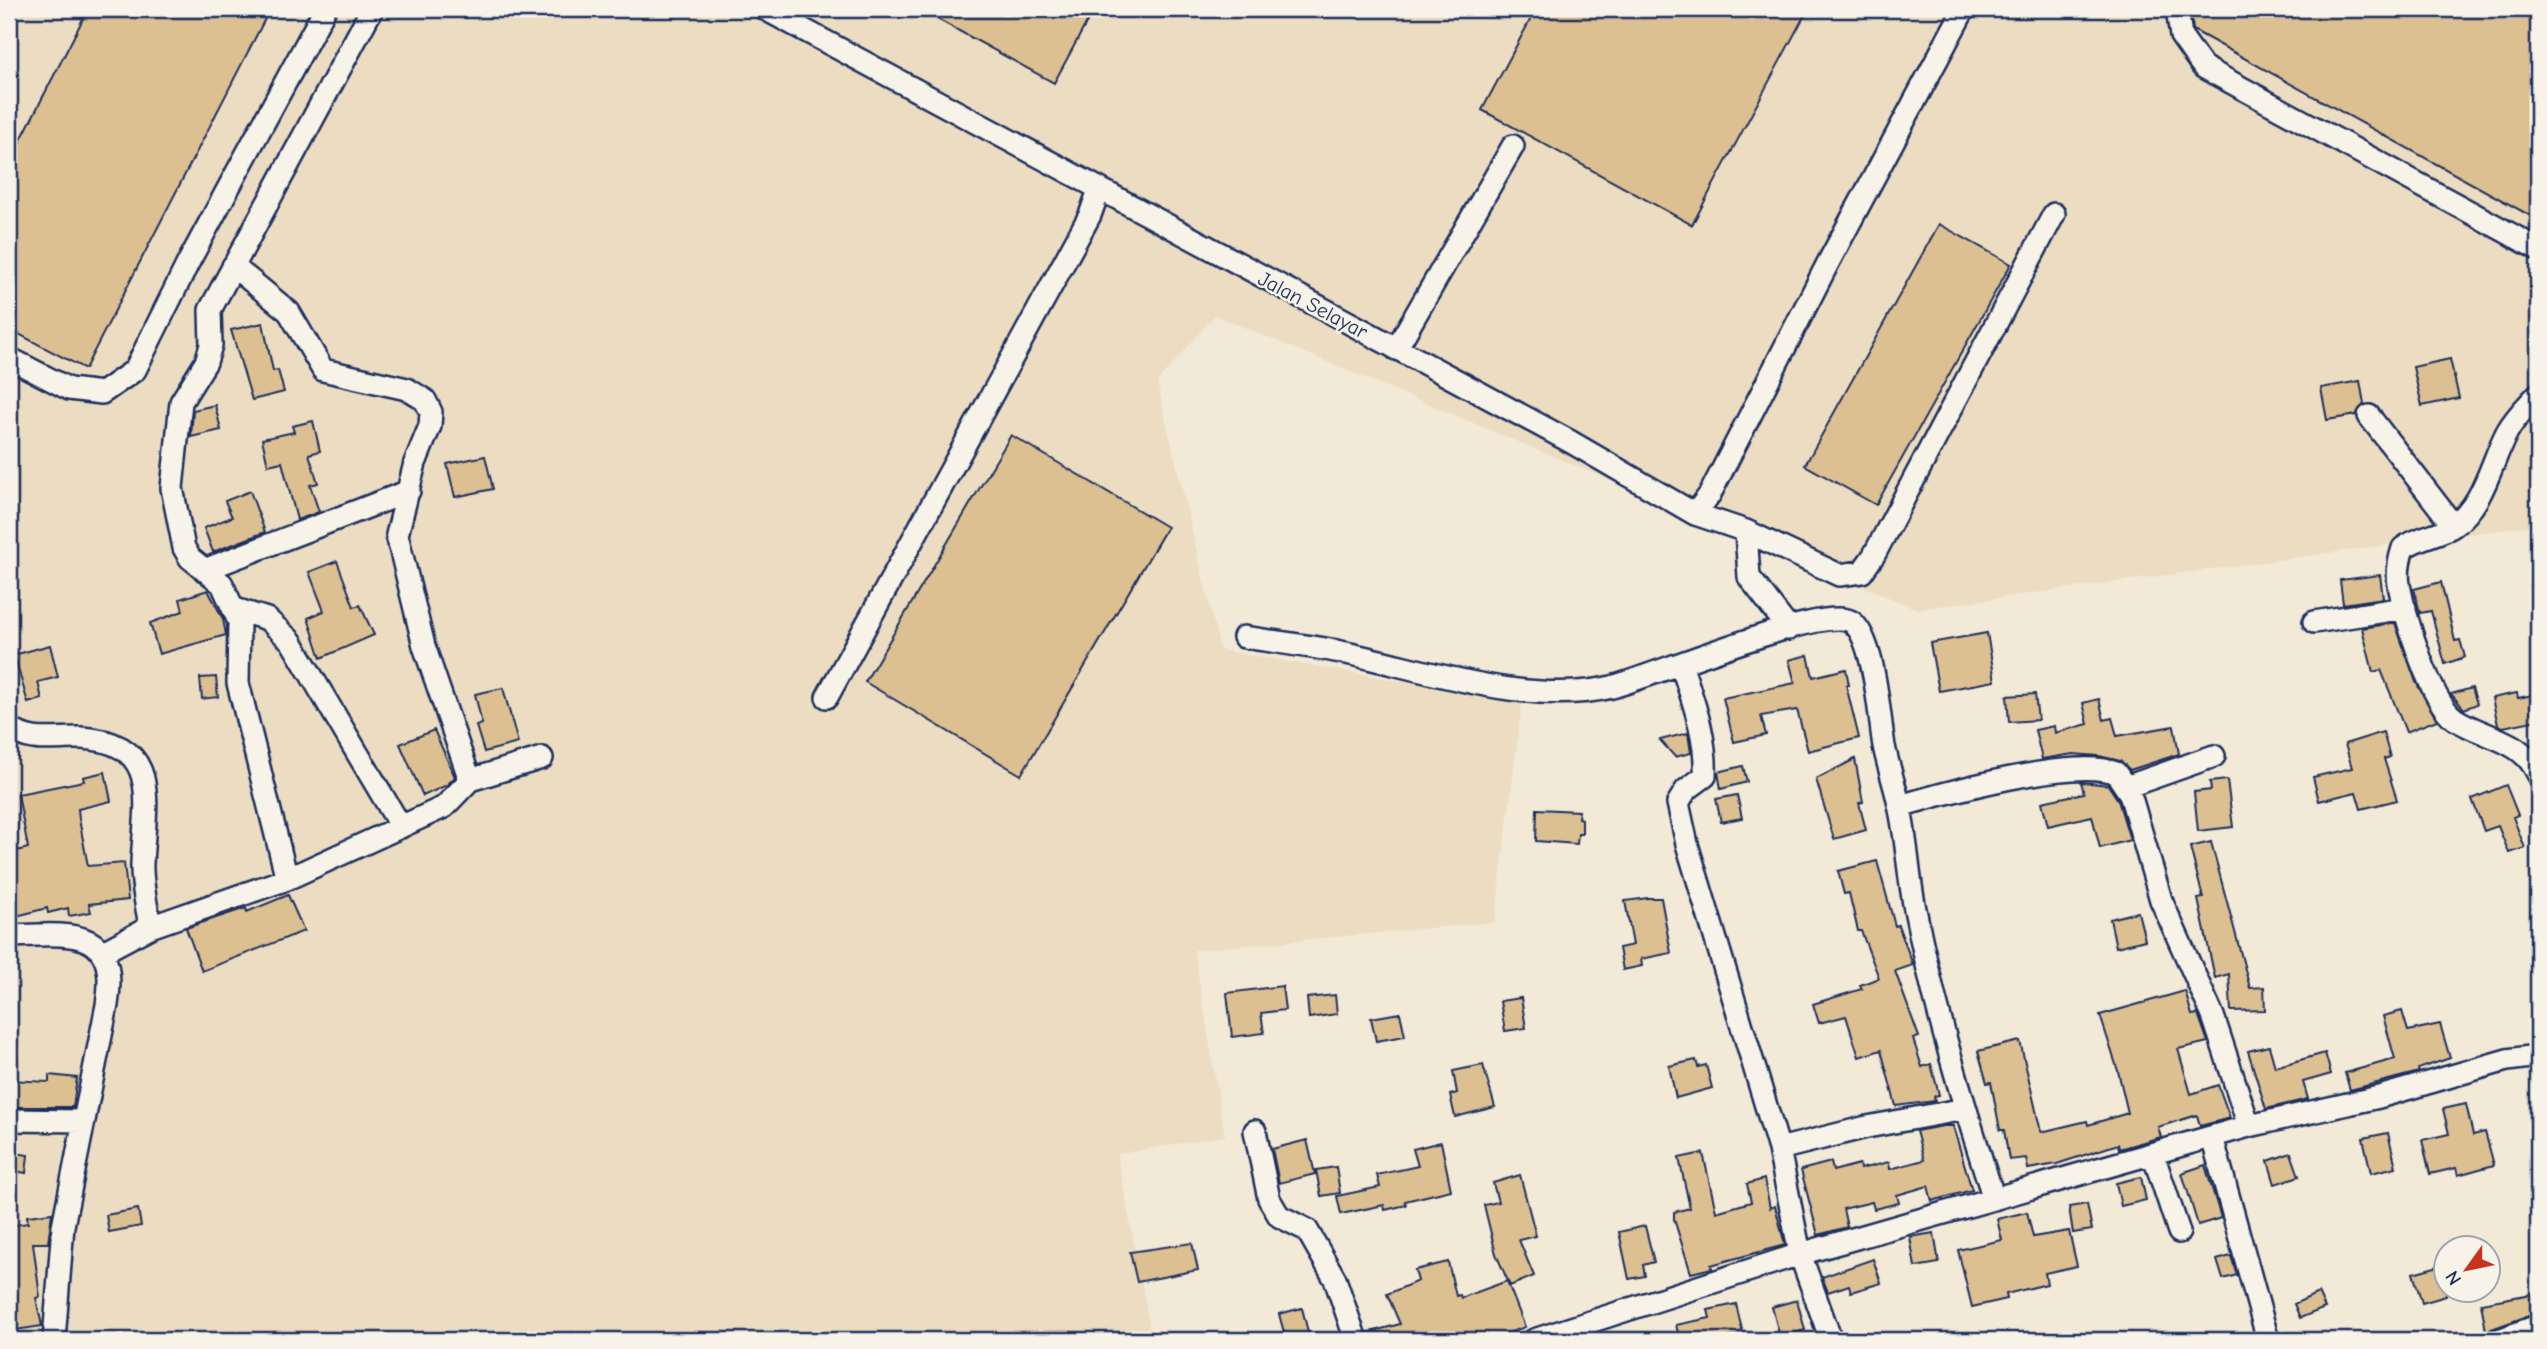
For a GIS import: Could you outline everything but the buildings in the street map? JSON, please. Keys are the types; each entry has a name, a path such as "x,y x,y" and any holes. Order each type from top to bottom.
{"street":[{"path":"9,358 69,390 102,393 135,370 188,263 324,9"},
{"path":"287,879 238,683 239,622 222,584 190,558 181,541 172,488 175,448 181,402 206,362 211,345 210,310 372,9"},
{"name":"Jalan Selayar","path":"765,9 1571,442 1695,514 1746,531 1839,575 1856,575 1867,567 2054,214"},
{"path":"1695,514 1710,494 1964,9"},
{"path":"2177,9 2181,36 2203,67 2538,249"},
{"path":"1396,349 1513,146"},
{"path":"827,697 1090,215 1099,190"},
{"path":"233,266 289,312 323,370 407,389 425,400 431,412 430,426 397,535 424,646 470,780"},
{"path":"2538,394 2506,433 2487,480 2467,512 2453,526 2430,533 2403,548 2399,570 2405,608 2430,684 2444,708 2453,718 2532,748 2538,774"},
{"path":"2369,416 2453,526"},
{"path":"204,570 409,491"},
{"path":"1746,531 1749,576 1789,629"},
{"path":"2314,622 2405,608"},
{"path":"235,609 267,619 290,641 401,827"},
{"path":"1244,637 1339,652 1517,689 1555,693 1613,687 1831,617 1853,623 1861,633 1872,671 1886,759 1900,806 1914,907 1965,1109 1994,1199"},
{"path":"1681,664 1703,737 1706,758 1705,776 1686,790 1678,803 1680,813 1704,907 1779,1149 1800,1254 1831,1340"},
{"path":"9,727 25,736 47,740 97,739 133,756 143,769 147,809 142,867 150,927"},
{"path":"2126,787 2214,756"},
{"path":"103,952 150,927 287,879 444,807 470,780 542,758"},
{"path":"1900,806 2000,780 2092,768 2116,773 2126,787 2161,900 2213,1016 2249,1126"},
{"path":"9,936 75,934 91,941 103,952 110,969 111,982 63,1226 54,1340"},
{"path":"1534,1340 1800,1254 2249,1126 2379,1097 2507,1060 2538,1056"},
{"path":"1779,1149 1867,1127 1965,1109"},
{"path":"9,1120 83,1121"},
{"path":"1255,1131 1269,1199 1279,1216 1307,1230 1335,1279 1356,1340"},
{"path":"2212,1137 2268,1340"},
{"path":"2153,1154 2179,1232"},
{"path":"2499,1340 2538,1326"}],"shaded area":[{"path":"9,9 2538,9 2538,533 2535,525 1917,609 1215,315 1157,382 1220,650 1522,702 1495,922 1194,950 1225,1136 1117,1154 1152,1338 9,1340"}]}
